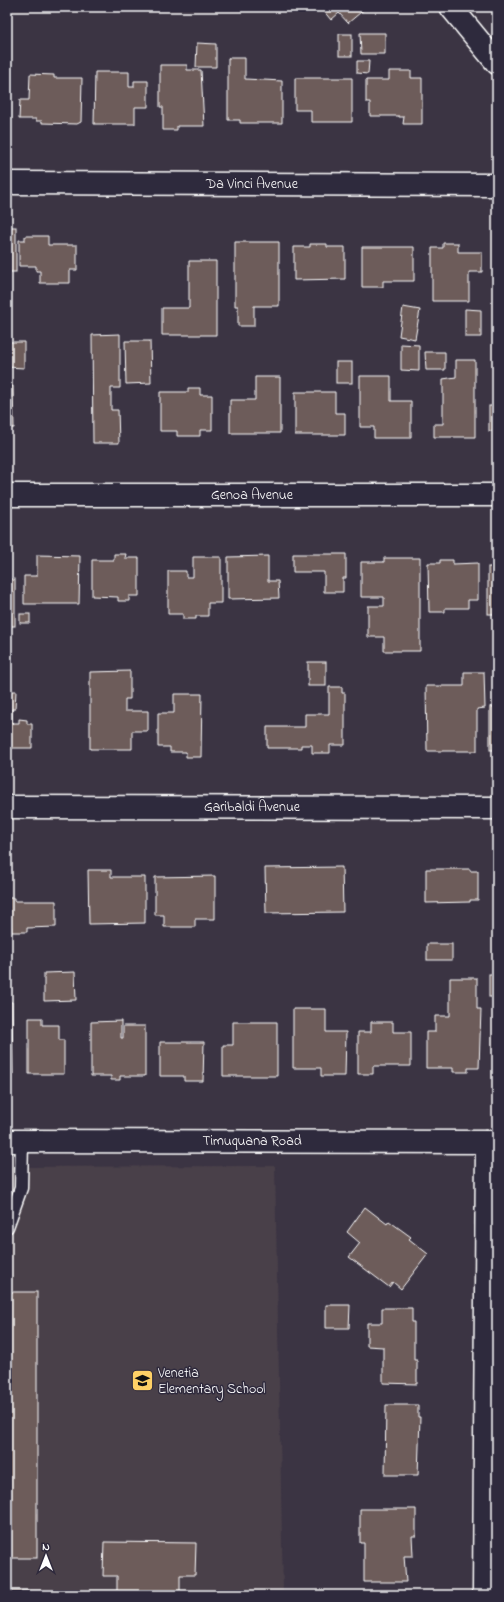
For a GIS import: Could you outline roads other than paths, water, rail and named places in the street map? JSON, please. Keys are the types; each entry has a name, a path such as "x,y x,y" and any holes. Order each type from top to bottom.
{"street":[{"path":"451,7 497,63"},
{"name":"Da Vinci Avenue","path":"7,183 497,185"},
{"name":"Genoa Avenue","path":"7,495 497,495"},
{"name":"Garibaldi Avenue","path":"7,807 497,808"},
{"name":"Timuquana Road","path":"15,1141 492,1142"},
{"path":"484,1595 491,1489 492,1142"}],"lane":[{"path":"7,1228 21,1188 15,1141"}],"place":[{"name":"Venetia Elementary School","path":"143,1381"}]}
